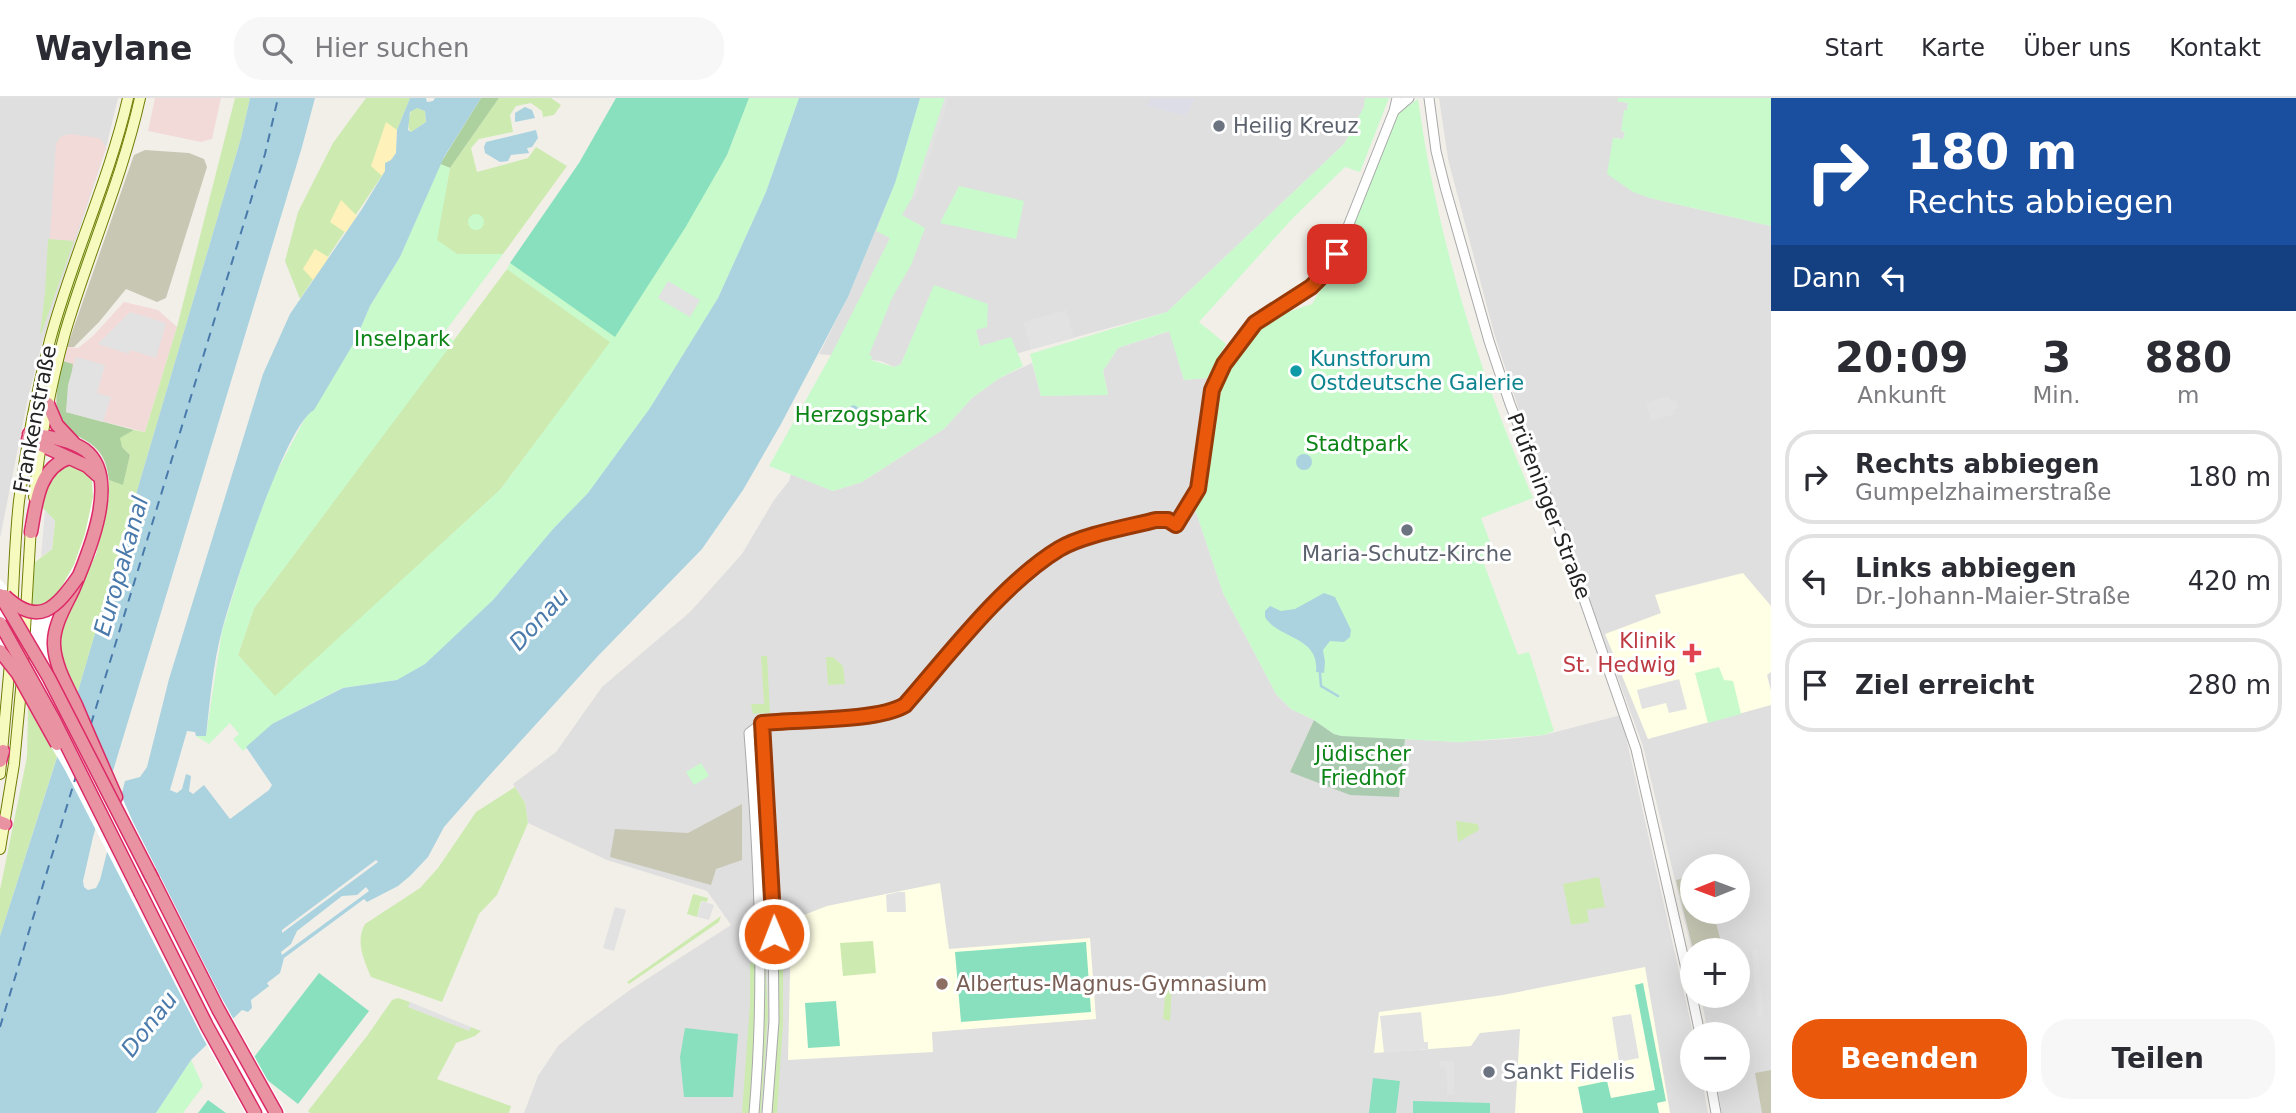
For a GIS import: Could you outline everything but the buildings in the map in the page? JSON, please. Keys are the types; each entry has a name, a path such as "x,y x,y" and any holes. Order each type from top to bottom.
{"highway":[{"path":"48,404 57,425 90,455 101,481 98,519 57,626 54,639 56,659 153,880"},
{"path":"35,439 75,444"},
{"path":"35,439 88,466 101,481"},
{"path":"31,532 41,486 46,476 61,461 69,458"},
{"path":"0,593 29,612 42,612 56,605 78,577"},
{"path":"0,593 49,678 246,1061 276,1113"},
{"path":"0,623 54,720 207,1026 255,1113"},
{"path":"0,652 18,674 141,894"}],"main road":[{"name":"Frankenstraße","path":"0,774 9,693 19,503 35,439 51,337 120,135 128,98"},
{"name":"Frankenstraße","path":"0,849 20,705 35,439 48,404 65,335 125,159 141,98"}],"street":[{"path":"754,1113 760,1041 761,916 749,733 762,723 875,715 898,709 905,705 1001,597 1058,550 1072,543 1156,520 1168,520 1176,525 1198,489 1212,390 1220,370 1255,323 1311,287 1337,254 1397,98"},
{"path":"1394,111 1409,98"},
{"name":"Prüfeninger Straße","path":"1429,98 1436,151 1489,341 1561,533 1636,749 1680,943"},
{"path":"762,723 774,914 774,1021 767,1113"},
{"path":"1712,1092 1716,1113"}],"shaded area":[{"path":"0,98 118,98 106,148 43,340 28,398 0,538"},
{"path":"155,98 221,98 212,139 201,142 148,131"},
{"path":"920,98 1365,98 1364,107 1344,144 1167,312 1015,354 980,346 976,330 911,341 901,364 894,367 881,361 819,354 848,297 895,183"},
{"path":"945,98 948,98 944,113 915,199 912,198"},
{"path":"1150,98 1195,98 1186,116 1147,106"},
{"path":"1439,98 1618,98 1618,101 1628,103 1622,132 1625,132 1623,139 1613,138 1650,198 1771,226 1771,1113 1722,1113 1718,1092 1750,1092 1750,1022 1706,1022 1703,1008 1750,1008 1750,938 1689,938 1685,924 1750,924 1750,854 1680,854 1680,902 1643,746 1518,407 1494,333 1448,159"},
{"path":"69,134 99,138 106,148 74,241 50,239 56,144 60,137"},
{"path":"145,150 189,153 204,159 207,167 166,298 157,302 126,289 74,347 67,347 134,155"},
{"path":"668,281 700,300 690,317 658,298"},
{"path":"124,302 158,310 177,327 145,432 65,412 63,361 67,347 78,348 93,336"},
{"path":"1066,310 1074,338 1031,349 1023,322"},
{"path":"130,312 166,323 156,358 130,350 129,354 98,344"},
{"path":"1170,331 1184,380 1207,378 1218,386 1206,486 1195,509 1223,593 1276,694 1291,709 1314,720 1290,772 1399,797 1405,739 1459,742 1544,735 1621,715 1680,976 1680,1008 1687,1008 1690,1022 1680,1022 1680,1092 1704,1092 1708,1113 524,1113 538,1076 558,1046 630,990 731,925 707,891 607,860 528,823 525,803 513,784 556,752 602,687 690,612 742,554 791,474 833,491 862,482 944,429 972,398 998,379 1032,363 1041,396 1108,394 1103,371 1118,348"},
{"path":"76,357 105,365 97,393 111,397 103,422 66,412 68,385"},
{"path":"1669,396 1671,402 1676,400 1678,408 1673,410 1674,414 1651,421 1646,402"},
{"path":"45,510 55,521 52,549 41,557"},
{"name":"Klinik St. Hedwig","path":"1743,573 1771,606 1771,672 1767,675 1771,705 1648,739 1605,634 1661,613 1655,595"},
{"path":"1679,679 1687,709 1669,713 1666,703 1642,709 1637,690"},
{"path":"742,804 742,860 716,869 711,885 610,857 615,829 688,833"},
{"path":"1680,879 1680,896 1676,880"},
{"name":"Albertus-Magnus-Gymnasium","path":"940,883 949,949 1090,938 1096,1019 932,1032 933,1052 788,1060 791,929 804,915 827,906"},
{"path":"905,892 906,912 887,912 886,895"},
{"path":"702,901 714,905 709,920 697,917"},
{"path":"615,907 626,910 614,951 603,948"},
{"path":"1687,924 1716,924 1720,938 1690,938"},
{"path":"1758,949 1763,1015 1757,1016 1752,950"},
{"path":"1645,967 1670,1113 1515,1113 1520,1029 1480,1033 1471,1046 1374,1053 1379,1012 1503,995"},
{"path":"410,1002 471,1027 469,1031 408,1007"},
{"path":"1421,1012 1424,1042 1428,1042 1428,1049 1384,1053 1380,1016"},
{"path":"1631,1014 1639,1058 1619,1062 1612,1017"},
{"path":"1440,1061 1454,1061 1454,1094 1447,1094 1447,1074 1445,1068 1440,1067"},
{"path":"1771,1070 1771,1113 1762,1113 1755,1073"}],"green space":[{"path":"235,98 250,98 241,138 76,698 59,656 59,632 96,554 109,497 109,480 123,484 130,455 122,447 119,438 134,430 145,432 177,327"},
{"path":"366,98 410,98 385,171 300,299 285,261 298,212 333,143"},
{"path":"481,98 499,98 450,168 440,164"},
{"path":"499,98 551,98 561,105 554,115 543,117 542,111 531,103 516,106 510,115 513,132 479,139 471,148 477,172 528,158 536,147 567,166 503,254 457,254 436,240 450,168"},
{"path":"616,98 749,98 727,155 685,228 615,337 510,263 579,163"},
{"name":"Inselpark","path":"749,98 799,98 766,192 718,298 650,408 588,493 553,529 493,600 425,664 397,680 342,688 272,724 243,751 233,739 239,734 230,723 209,744 196,736 206,736 222,631 249,543 274,477 303,422 355,341 370,306 400,257 440,164 450,168 437,240 457,254 503,254 444,333 454,341 254,608 238,655 275,696 500,490 610,342 507,269 510,263 615,336 727,155"},
{"name":"Herzogspark","path":"920,98 945,98 912,198 902,215 925,228 911,265 892,298 869,355 872,356 871,360 894,367 901,364 934,285 988,304 987,327 976,330 980,346 1011,337 1023,366 998,379 972,398 944,429 862,482 833,491 769,466 831,355 890,238 876,231 895,182"},
{"path":"1365,98 1389,98 1360,172 1345,167 1292,219 1199,322 1226,344 1207,378 1184,380 1169,331 1118,348 1103,371 1108,395 1041,396 1030,354 1167,312 1344,144 1364,107"},
{"path":"1618,98 1771,98 1771,226 1650,198 1633,192 1607,174 1613,138 1623,139 1625,132 1621,131 1624,110 1627,110 1628,103 1617,101"},
{"name":"Stadtpark","path":"1418,99 1436,202 1462,302 1494,401 1533,498 1481,518 1496,558 1484,564 1518,655 1529,652 1554,731 1544,735 1459,742 1341,736 1291,709 1276,694 1223,593 1195,509 1206,486 1218,386 1255,331 1279,315 1312,304 1340,257 1399,112"},
{"path":"413,108 425,111 426,122 411,132 409,120"},
{"path":"127,117 130,118 125,137 55,346 67,298"},
{"path":"959,186 1024,201 1016,239 940,223"},
{"path":"476,214 482,216 482,228 476,230 470,228 468,222 470,216"},
{"path":"48,239 74,241 40,334 45,293"},
{"path":"507,269 611,342 500,490 275,697 238,655 254,608"},
{"path":"63,361 73,364 66,412 134,430 120,438 122,447 130,455 123,485 109,480 101,454 64,426 59,417 58,382"},
{"path":"71,464 83,469 92,480 92,508 83,544 60,593 50,604 31,607 34,563 52,549 55,521 40,505 43,489 57,468"},
{"path":"761,656 767,656 770,713 753,714 751,704 764,704"},
{"path":"826,657 833,657 843,666 845,684 828,685"},
{"path":"1719,667 1724,680 1733,681 1741,714 1708,723 1695,673"},
{"path":"28,705 57,757 0,936 0,890 27,757"},
{"name":"Jüdischer Friedhof","path":"1314,720 1334,734 1405,739 1399,797 1350,795 1290,772"},
{"path":"757,741 767,892 759,826 754,742"},
{"path":"701,763 709,776 694,785 686,772"},
{"path":"515,787 525,803 528,823 497,895 479,914 442,1002 371,977 363,958 361,944 365,924 420,888 438,868 476,812"},
{"path":"1456,821 1478,824 1479,830 1458,842"},
{"path":"1599,877 1605,907 1587,910 1589,922 1571,925 1563,884"},
{"path":"693,894 708,898 707,902 701,901 697,917 687,914"},
{"path":"721,916 719,922 629,984 627,982"},
{"path":"780,936 783,936 783,1024 777,1113 770,1113"},
{"path":"764,937 768,1014 761,1113 757,1113 764,1021"},
{"path":"873,941 876,973 843,976 840,943"},
{"path":"1086,942 1091,1012 961,1022 955,952"},
{"path":"750,963 756,963 754,1049 749,1113 742,1113 750,1004"},
{"path":"319,973 369,1011 298,1104 248,1065"},
{"path":"1643,983 1666,1101 1657,1103 1659,1113 1583,1113 1578,1087 1607,1081 1611,1098 1655,1090 1635,985"},
{"path":"1172,984 1170,1021 1163,1019 1166,986"},
{"path":"398,998 410,1002 409,1006 469,1030 471,1027 481,1031 456,1043 437,1079 511,1106 509,1113 308,1111 392,1000"},
{"path":"836,1001 840,1046 808,1048 805,1003"},
{"path":"685,1028 738,1034 733,1097 684,1097 680,1057"},
{"path":"191,1060 203,1086 183,1113 156,1113"},
{"path":"1373,1078 1400,1081 1396,1113 1369,1113"},
{"path":"208,1100 226,1113 198,1113"},
{"path":"1413,1101 1490,1103 1490,1113 1413,1113"}],"sand":[{"path":"386,122 397,130 396,153 382,176 371,166"},
{"path":"341,200 357,216 346,233 330,222"},
{"path":"315,249 330,258 314,281 303,269"}],"water":[{"path":"250,98 315,98 93,837 83,881 88,890 96,888 100,880 125,781 140,777 147,767 169,679 263,374 290,314 362,209 385,171 385,163 396,153 397,130 410,98 426,98 427,102 435,98 481,98 444,157 400,257 370,306 355,341 289,446 248,548 219,643 206,736 196,736 195,732 187,731 170,790 177,793 182,789 186,774 191,776 189,791 193,794 204,785 230,819 272,785 246,747 272,724 343,688 397,680 425,664 493,600 553,529 588,493 650,408 718,298 766,192 799,98 920,98 895,183 848,297 743,490 702,549 598,656 444,827 428,857 398,886 367,902 364,899 284,958 280,973 251,1000 252,1008 248,1012 242,1010 191,1060 156,1113 0,1113 0,936 76,698 241,138","holes":["417,108 425,111 426,122 411,132 408,130 410,112","376,860 378,862 282,933 282,930","366,887 369,891 282,955 281,952 291,944 297,931 342,896 357,895"]},
{"path":"525,107 532,110 535,118 515,122 515,113"},
{"path":"536,130 538,138 532,147 527,148 529,153 511,155 508,161 500,162 485,153 486,142"},
{"path":"854,405 862,410 862,413 847,422 847,408"},
{"path":"1304,454 1312,462 1304,470 1296,462"},
{"path":"1324,593 1335,597 1351,630 1350,637 1344,642 1330,641 1323,650 1324,673 1316,672 1312,651 1271,624 1265,617 1265,611 1270,606 1281,611 1295,609"}],"pier":[{"path":"109,480 109,497 96,554 59,632 59,656 133,822 220,995 286,1113 245,1113 203,1038 65,770 0,659 0,579 21,603 38,607 54,600 74,565 85,534 93,497 92,481"}],"waterway":[{"path":"1320,673 1321,686 1338,696"}],"ferry route":[{"path":"91,724 265,154 278,98"},
{"path":"0,1027 76,776"}],"place":[{"name":"Heilig Kreuz","path":"1219,126"},
{"name":"Kunstforum Ostdeutsche Galerie","path":"1296,371"},
{"name":"Maria-Schutz-Kirche","path":"1407,530"},
{"name":"Klinik St. Hedwig","path":"1692,653"},
{"name":"Albertus-Magnus-Gymnasium","path":"942,984"},
{"name":"Sankt Fidelis","path":"1489,1072"}],"route":[{"path":"774,934 762,723 875,715 898,709 905,705 1001,597 1058,550 1072,543 1156,520 1168,520 1176,525 1198,489 1212,390 1224,364 1255,323 1311,287 1337,254"}],"water label":[{"name":"Europakanal","path":"121,566"},
{"name":"Donau","path":"539,619"},
{"name":"Donau","path":"149,1024"}]}
